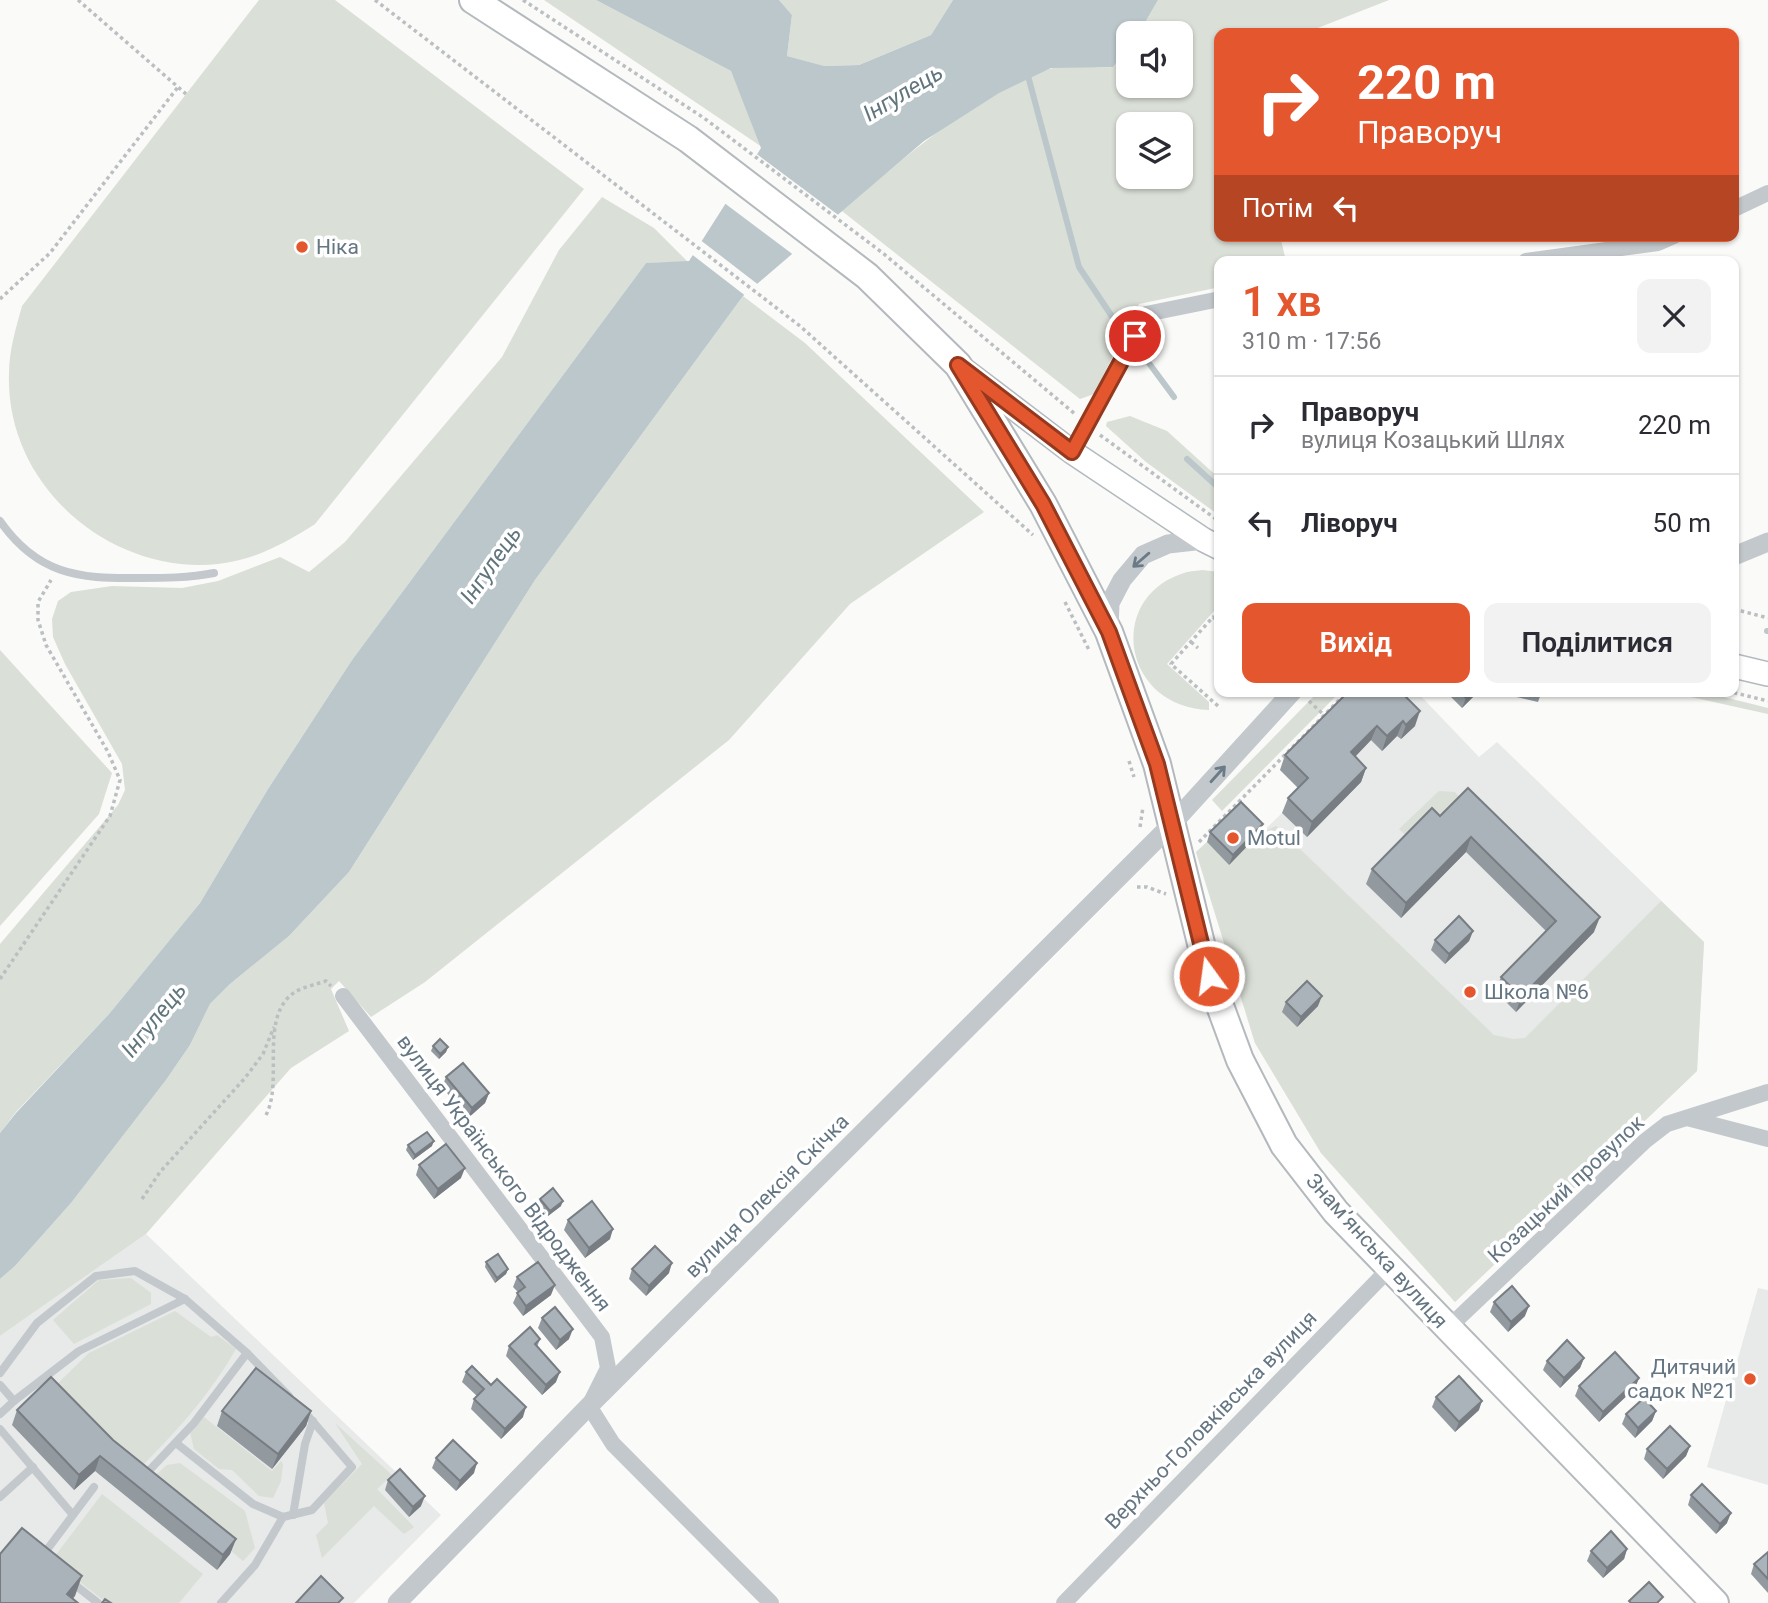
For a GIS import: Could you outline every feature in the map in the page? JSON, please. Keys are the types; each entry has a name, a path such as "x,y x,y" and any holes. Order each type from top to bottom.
{"highway":[{"name":"Знамʼянська вулиця","path":"473,0 688,139 867,276 958,365 1043,504 1109,632 1157,764 1209,976 1240,1060 1284,1145 1336,1212 1704,1599"}],"main road":[{"path":"958,365 1072,452 1212,544"},
{"path":"1739,667 1768,674"}],"street":[{"path":"1739,207 1768,193"},
{"path":"1565,256 1660,242"},
{"path":"1072,452 1146,314 1214,300"},
{"path":"1739,554 1768,542"},
{"path":"1109,632 1110,603 1122,580 1143,555 1168,544 1212,544"},
{"name":"вулиця Олексія Скічка","path":"397,1603 589,1406 1299,697"},
{"name":"вулиця Українського Відродження","path":"343,996 602,1337 607,1368 589,1406"},
{"name":"Козацький провулок","path":"1448,1328 1645,1141 1667,1124 1768,1092"},
{"path":"1687,1118 1768,1139"},
{"name":"Верхньо-Головківська вулиця","path":"1064,1603 1390,1268"},
{"path":"589,1406 613,1444 771,1603"}],"lane":[{"path":"0,521 25,551 60,571 99,579 189,578 214,573"},
{"path":"0,1373 37,1323 96,1276 135,1271 185,1299 247,1353 313,1421 352,1467 312,1510 283,1517 253,1504 176,1443"},
{"path":"0,1414 79,1351 185,1299"},
{"path":"144,1476 194,1423 247,1353"},
{"path":"0,1385 14,1401"},
{"path":"293,1515 305,1444 313,1421"},
{"path":"0,1429 73,1514"},
{"path":"0,1497 33,1467"},
{"path":"50,1565 41,1557 94,1487"},
{"path":"221,1603 255,1565 283,1517"},
{"path":"60,1573 98,1603"}],"path":[{"path":"78,0 186,94"},
{"path":"375,0 800,326 1033,536"},
{"path":"523,0 704,118 884,254 1087,424 1214,518"},
{"path":"0,299 50,253 178,87"},
{"path":"0,979 110,816 120,780 108,752 46,645 38,620 38,602 44,589 60,571"},
{"path":"1061,593 1095,663"},
{"path":"1739,610 1768,618"},
{"path":"1214,618 1171,664 1219,706"},
{"path":"1191,642 1198,648"},
{"path":"1739,694 1768,701"},
{"path":"1301,697 1324,715"},
{"path":"1192,850 1342,697"},
{"path":"1126,751 1135,777"},
{"path":"1132,835 1141,827 1143,803"},
{"path":"1134,887 1154,889 1172,899"},
{"path":"142,1199 160,1172 263,1054 285,1002 296,992 326,981 343,996"},
{"path":"266,1115 272,1103 274,1027"}],"shaded area":[{"name":"Ніка","path":"259,0 335,0 584,189 315,524 281,544 245,559 218,564 178,564 139,555 103,538 71,515 45,486 25,452 12,414 10,356 22,306"},
{"path":"544,0 596,0 731,71 762,147"},
{"path":"779,0 953,0 931,35 859,65 823,66 787,56 792,15"},
{"path":"1158,0 1389,0 1318,28 1214,28 1214,242 1281,242 1285,256 1214,256 1214,288 1139,304 1094,394 1080,399 842,211 940,131 993,95 1021,80 1055,68 1113,67 1116,63 1116,98 1193,98 1193,21 1146,21"},
{"path":"602,197 654,228 688,262 646,263 352,660 268,789 200,903 109,1014 16,1112 0,1133 0,944 118,805 125,790 122,764 65,664 53,637 52,619 58,601 71,592 112,586 182,588 218,581 280,557 309,572 345,542 502,357 559,250"},
{"path":"743,296 805,343 984,512 850,604 729,740 425,982 371,1017 339,981 331,989 349,1031 291,1068 146,1234 0,1336 0,1279 71,1203 166,1080 190,1045 210,1004 230,984 289,936 349,872 535,580"},
{"path":"1130,416 1167,431 1214,474 1214,512 1146,462 1106,426 1107,422"},
{"path":"1214,571 1214,611 1167,664 1209,702 1209,710 1180,704 1158,691 1143,673 1135,651 1134,628 1142,606 1157,587 1189,572"},
{"path":"0,650 112,773 99,814 0,926"},
{"path":"1313,697 1335,697 1222,811 1212,800"},
{"name":"Школа №6","path":"1352,697 1422,697 1479,757 1497,742 1704,942 1697,1071 1455,1302 1321,1153 1255,1043 1196,852 1207,842 1229,865 1303,793 1280,770"},
{"path":"1691,697 1724,697 1768,708 1768,714"},
{"path":"1439,791 1455,792 1461,799 1443,818 1410,839 1399,829"},
{"name":"Школа №6","path":"1276,826 1494,1035 1513,1039 1525,1038 1661,901 1704,942 1697,1071 1455,1302 1321,1153 1255,1043 1196,852 1207,842 1229,865 1259,834"},
{"path":"146,1234 441,1515 354,1603 0,1603 0,1336"},
{"path":"131,1278 151,1293 151,1304 74,1344 53,1320 99,1280"},
{"name":"Дитячий садок №21","path":"1758,1288 1768,1290 1768,1485 1707,1467"},
{"path":"175,1311 211,1337 217,1335 236,1349 191,1413 137,1471 52,1389 89,1353"},
{"path":"204,1417 272,1471 281,1461 281,1481 273,1498 259,1496 232,1470 219,1469 194,1449 190,1432"},
{"path":"335,1423 392,1475 377,1489 414,1527 404,1534 374,1506 322,1558 316,1535 328,1523 324,1503 362,1464"},
{"path":"180,1463 245,1511 255,1548 243,1561 149,1481 167,1465"},
{"path":"102,1494 203,1574 179,1603 107,1603 52,1560"}],"water":[{"name":"Інгулець","path":"596,0 779,0 792,15 787,56 824,66 859,65 931,35 953,0 1158,0 1146,21 1116,21 1116,63 1113,67 1051,68 999,93 924,141 743,296 535,580 349,872 289,936 230,984 210,1004 190,1045 166,1080 71,1203 0,1279 0,1133 109,1014 200,903 268,789 352,660 646,263 689,261 761,148 731,71"}],"pier":[{"path":"754,152 841,217 795,256 723,202"},
{"path":"699,239 760,286 747,297 690,253"}],"building":[{"path":"1343,697 1406,697 1420,711 1406,725 1403,721 1387,736 1377,726 1351,752 1366,768 1312,822 1288,798 1308,778 1285,755"},
{"path":"1468,788 1600,917 1521,997 1501,977 1556,921 1471,837 1406,903 1372,869 1432,808 1440,816"},
{"name":"Motul","path":"1241,802 1263,824 1233,855 1210,832"},
{"path":"1459,916 1473,931 1449,954 1435,940"},
{"path":"1307,981 1322,996 1301,1017 1286,1002"},
{"path":"440,1039 448,1047 440,1054 433,1046"},
{"path":"463,1063 489,1093 472,1108 446,1077"},
{"path":"427,1132 434,1141 415,1155 408,1145"},
{"path":"446,1144 465,1168 438,1189 419,1165"},
{"path":"553,1188 563,1201 550,1211 540,1199"},
{"path":"592,1201 613,1229 589,1248 568,1220"},
{"path":"655,1246 672,1263 649,1286 632,1269"},
{"path":"498,1254 508,1269 497,1278 486,1262"},
{"path":"538,1262 555,1285 526,1306 517,1293 525,1287 517,1277"},
{"path":"1512,1286 1529,1306 1511,1322 1494,1302"},
{"path":"555,1307 573,1329 560,1340 542,1318"},
{"path":"530,1327 540,1339 535,1344 560,1372 546,1385 509,1346"},
{"path":"1567,1340 1584,1358 1564,1378 1547,1361"},
{"path":"1615,1352 1639,1378 1603,1412 1579,1386"},
{"path":"472,1366 491,1385 497,1379 526,1407 505,1429 474,1399 484,1389 466,1372"},
{"path":"256,1368 311,1411 278,1454 222,1411"},
{"path":"1459,1376 1482,1401 1459,1422 1436,1397"},
{"path":"51,1377 113,1440 236,1539 223,1555 100,1456 79,1475 17,1410"},
{"path":"1644,1398 1656,1411 1638,1428 1626,1414"},
{"path":"1670,1426 1690,1446 1667,1469 1647,1449"},
{"path":"453,1440 477,1463 460,1481 436,1458"},
{"path":"400,1469 425,1496 413,1507 388,1480"},
{"path":"1702,1484 1731,1513 1720,1524 1691,1495"},
{"path":"22,1528 82,1576 67,1594 78,1603 0,1603 0,1554"},
{"path":"1611,1531 1627,1549 1607,1568 1591,1551"},
{"path":"1768,1552 1768,1579 1754,1564"},
{"path":"321,1576 343,1598 338,1603 296,1603"},
{"path":"1649,1582 1663,1597 1657,1603 1631,1603 1629,1601"}],"waterway":[{"path":"1027,72 1079,267 1125,336"},
{"path":"1140,351 1174,397"},
{"path":"1187,459 1214,484"}],"place":[{"name":"Ніка","path":"302,247"},
{"name":"Motul","path":"1233,838"},
{"name":"Школа №6","path":"1470,992"},
{"name":"Дитячий садок №21","path":"1750,1379"}],"route":[{"path":"1135,336 1072,452 958,365 1043,504 1109,632 1157,764 1209,976"}]}
